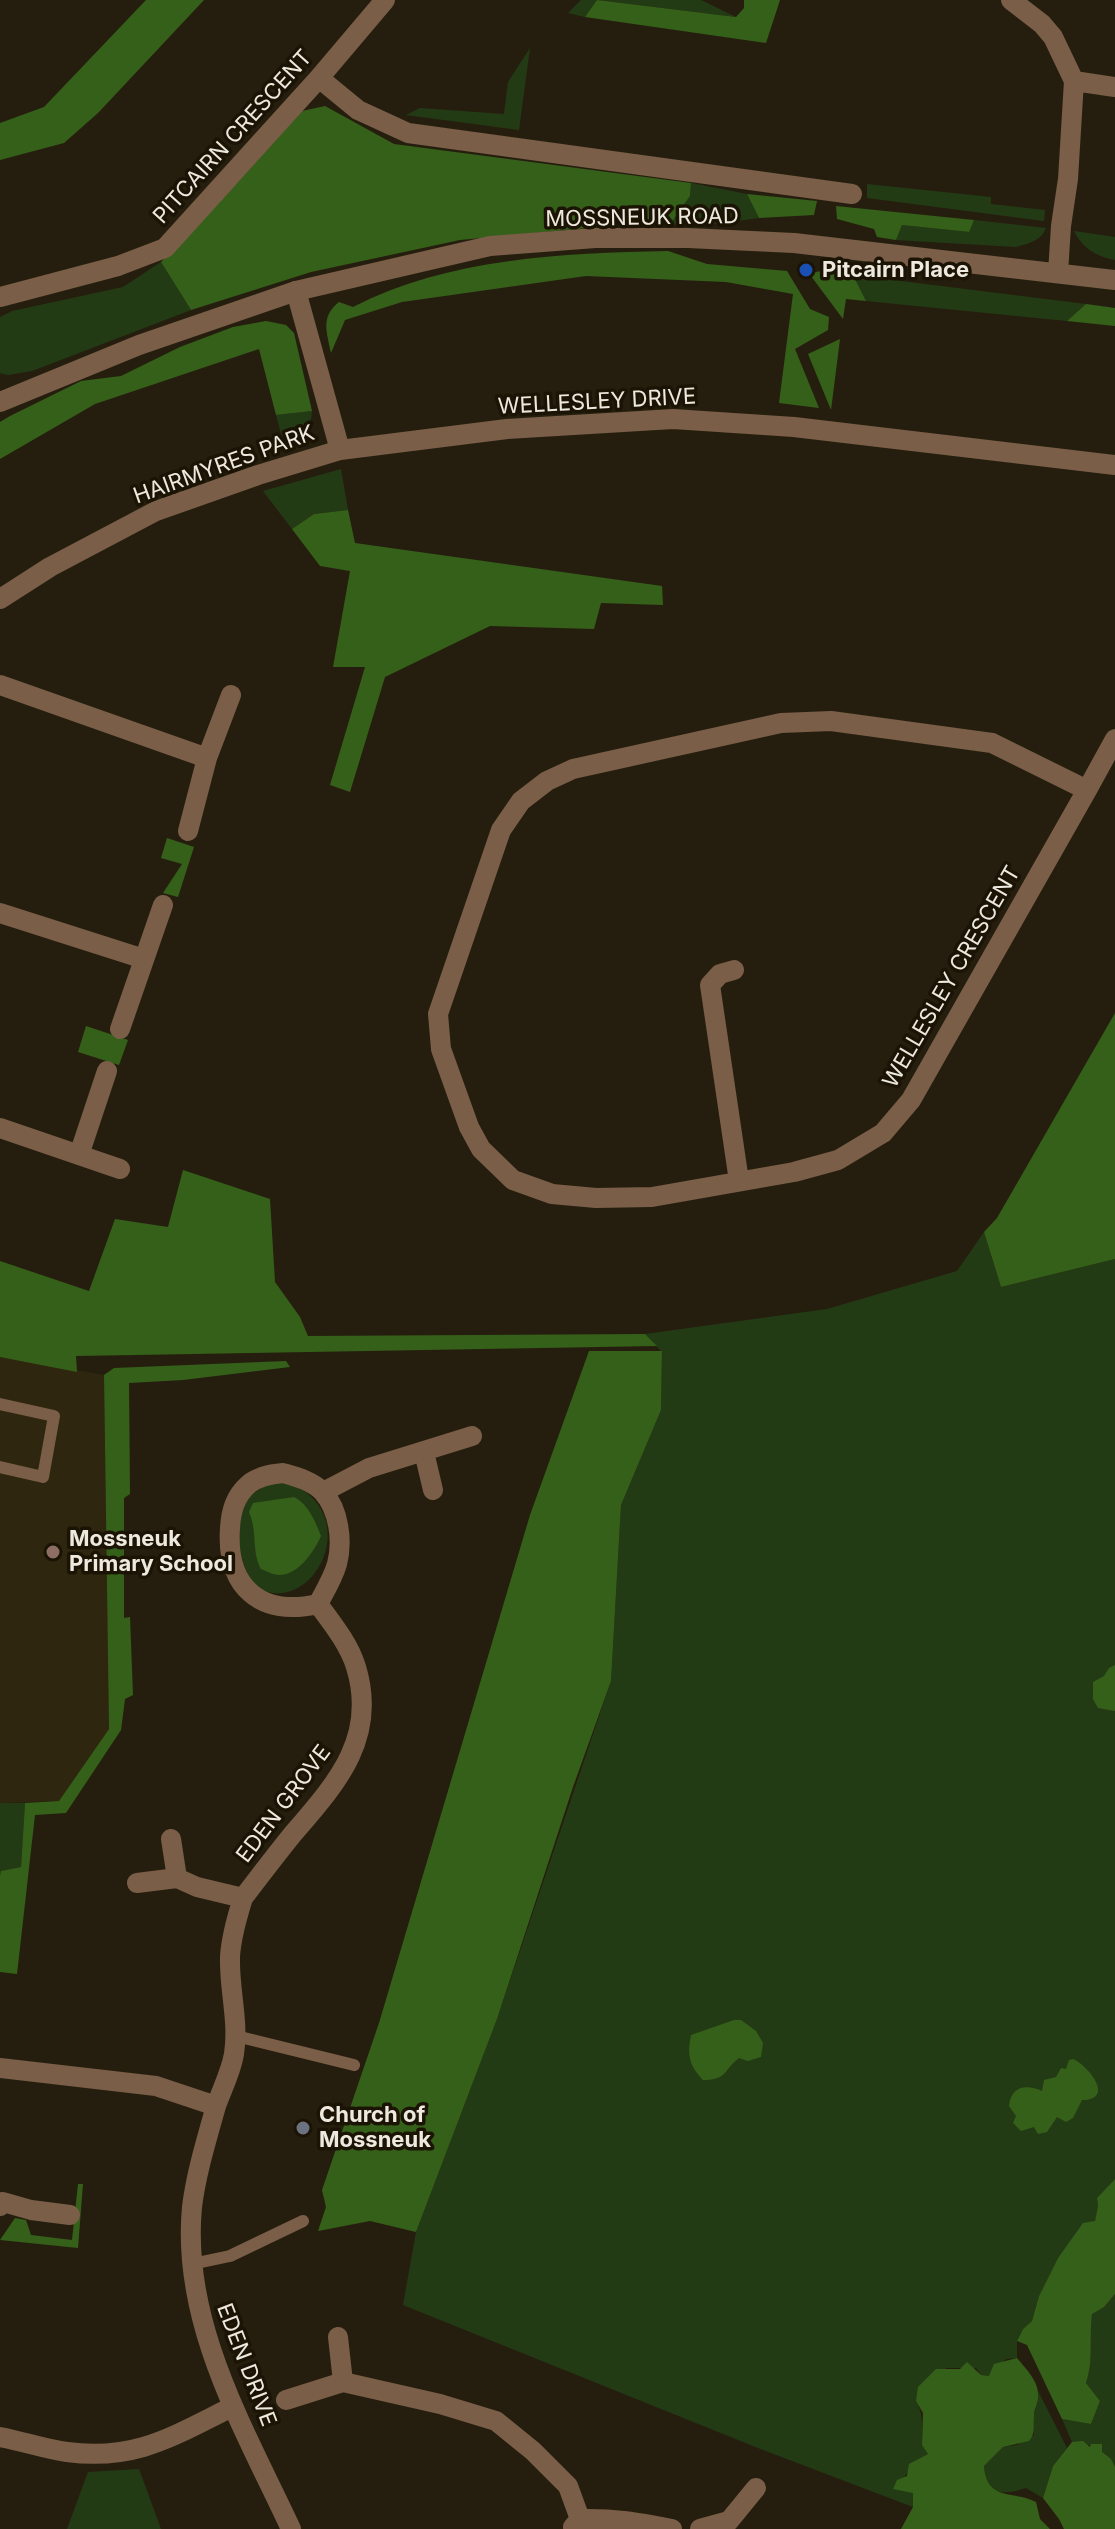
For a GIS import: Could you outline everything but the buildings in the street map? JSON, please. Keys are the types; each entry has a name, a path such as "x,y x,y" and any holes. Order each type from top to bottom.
{"street":[{"name":"PITCAIRN CRESCENT","path":"0,297 118,266 165,248 385,0"},
{"path":"1011,0 1042,24 1053,37 1074,81 1058,273"},
{"path":"319,78 358,110 408,133 852,194"},
{"path":"1074,81 1115,87"},
{"name":"MOSSNEUK ROAD","path":"0,402 139,345 296,291 490,246 595,238 794,243 1115,280"},
{"path":"296,291 340,450"},
{"name":"WELLESLEY DRIVE","path":"340,450 507,429 673,419 794,427 1115,465"},
{"name":"HAIRMYRES PARK","path":"0,599 50,567 156,511 340,450"},
{"path":"0,685 207,758"},
{"path":"188,831 207,758 231,695"},
{"name":"WELLESLEY CRESCENT","path":"1087,790 992,743 831,721 781,723 610,759 573,769 547,781 521,801 501,830 438,1014 441,1049 469,1127 481,1149 513,1180 552,1194 596,1198 652,1197 794,1172 838,1160 883,1133 911,1100 1087,790 1115,739"},
{"path":"120,1029 163,905"},
{"path":"0,913 144,959"},
{"path":"734,970 720,974 710,985 739,1181"},
{"path":"79,1155 107,1071"},
{"path":"0,1128 120,1169"},
{"path":"323,1492 369,1468 472,1436"},
{"path":"424,1452 433,1490"},
{"path":"283,1473 305,1479 323,1492 337,1521 337,1566 318,1604 301,1608 281,1607 255,1597 241,1585 231,1563 231,1515 237,1497 249,1484 264,1475 283,1473"},
{"name":"EDEN GROVE","path":"202,2163 216,2106 233,2059 236,2036 230,1958 235,1922 243,1898 343,1773 360,1728 356,1666 318,1604"},
{"path":"171,1839 177,1878"},
{"name":"EDEN GROVE","path":"137,1883 177,1878 197,1887 243,1898"},
{"path":"0,2068 156,2086 216,2106"},
{"name":"EDEN DRIVE","path":"202,2163 192,2205 192,2264 198,2309 232,2407 291,2529"},
{"path":"0,2206 3,2202 31,2210 70,2215"},
{"path":"338,2337 343,2382"},
{"path":"286,2400 343,2382 440,2404 496,2421 533,2451 568,2486 575,2524 638,2521 672,2529"},
{"path":"0,2437 65,2452 103,2455 129,2452 156,2445 232,2407"},
{"path":"700,2529 733,2525 756,2488"}],"lane":[{"path":"0,1404 54,1416 43,1477 0,1467"},
{"path":"236,2036 354,2065"},
{"path":"192,2264 230,2256 303,2221"}],"shaded area":[{"name":"Mossneuk Primary School","path":"0,1357 104,1375 109,1729 59,1801 0,1803"}],"green space":[{"path":"146,0 204,0 98,113 64,143 0,160 0,123 44,107"},
{"path":"581,0 597,0 585,17 568,13"},
{"path":"597,0 701,0 736,17"},
{"path":"597,0 736,17 744,8 744,0 780,0 766,43 585,17"},
{"path":"530,48 519,130 406,115 420,108 504,114 508,82"},
{"path":"325,106 394,144 691,183 690,196 673,220 460,240 311,272 191,310 161,262 302,111"},
{"path":"691,183 747,194 759,218 699,226 651,223 673,219 690,196"},
{"path":"867,184 991,197 991,204 1045,210 1044,221 867,198"},
{"path":"747,194 817,201 814,215 759,218"},
{"path":"836,206 974,220 969,232 902,225 896,240 877,237 874,229 837,219"},
{"path":"974,220 1046,228 1038,239 1016,247 896,240 902,225 968,232"},
{"path":"1074,231 1115,237 1115,260 1091,251"},
{"path":"668,251 707,264 787,271 810,309 829,317 828,330 795,349 819,408 779,403 793,294 726,282 586,276 402,302 345,320 331,353 327,319 339,302 353,307 428,278 507,261"},
{"path":"161,262 191,310 32,371 8,375 0,373 0,317 12,311 123,287"},
{"path":"868,263 876,275 885,279 1086,304 1067,321 866,301 848,265"},
{"path":"848,265 866,301 846,299 843,319 811,276 812,273"},
{"path":"1086,304 1115,308 1115,326 1067,321"},
{"path":"266,321 286,325 294,333 312,411 276,415 259,349 95,404 0,459 0,422 10,416 81,381 121,376 180,347 233,327"},
{"path":"840,339 831,410 808,354"},
{"path":"312,411 310,424 304,433 284,445 276,415"},
{"path":"341,469 348,510 314,514 292,529 263,491"},
{"path":"348,510 355,543 662,586 663,605 601,603 594,629 490,626 385,677 350,792 330,785 365,667 333,667 350,571 320,566 292,529 314,514"},
{"path":"167,838 194,847 178,897 163,893 182,864 161,858"},
{"path":"1115,1013 1115,1259 1001,1287 984,1232 997,1218"},
{"path":"86,1026 128,1040 119,1065 78,1052"},
{"path":"183,1170 270,1199 275,1282 300,1317 308,1336 645,1334 657,1346 76,1356 77,1372 0,1357 0,1261 89,1291 115,1219 168,1227"},
{"path":"984,1232 1001,1287 1115,1259 1115,2179 1097,2198 1095,2222 1083,2224 1058,2258 1039,2296 1032,2321 1017,2341 1017,2358 1006,2359 989,2376 981,2375 976,2368 946,2368 916,2401 928,2454 918,2460 893,2489 913,2492 913,2507 403,2305 416,2232 497,2019 611,1681 621,1505 661,1410 662,1352 645,1334 827,1309 957,1271"},
{"path":"589,1351 662,1351 661,1410 621,1505 611,1681 497,2019 416,2232 370,2221 318,2231 326,2207 322,2190 379,2023 530,1515"},
{"path":"286,1361 290,1367 129,1383 130,1494 124,1498 124,1618 130,1617 133,1695 125,1699 121,1730 66,1813 35,1815 17,1974 0,1972 0,1876 1,1871 21,1867 25,1803 59,1801 109,1729 104,1375 114,1368"},
{"path":"284,1481 308,1494 322,1512 328,1531 326,1552 317,1570 304,1584 287,1592 268,1592 249,1577 244,1564 239,1533 241,1518 245,1505 254,1493"},
{"path":"294,1497 308,1509 321,1536 299,1567 279,1575 261,1569 249,1512 253,1503"},
{"path":"1115,1665 1115,1711 1098,1708 1093,1699 1093,1682"},
{"path":"0,1803 25,1803 21,1867 2,1871 0,1876"},
{"path":"741,2020 756,2031 763,2043 761,2057 748,2061 739,2058 721,2076 703,2080 690,2059 691,2035"},
{"path":"1073,2059 1092,2075 1098,2089 1097,2095 1082,2100 1073,2118 1066,2122 1057,2117 1047,2132 1038,2134 1034,2127 1021,2131 1013,2123 1016,2116 1009,2106 1013,2094 1025,2087 1042,2091 1044,2080 1056,2077 1061,2068 1066,2069 1069,2060"},
{"path":"1115,2179 1115,2294 1104,2307 1092,2314 1090,2366 1086,2383 1100,2401 1091,2424 1062,2419 1027,2345 1017,2341 1032,2321 1039,2296 1058,2258 1083,2223 1095,2221 1097,2198"},
{"path":"78,2184 83,2184 78,2248 0,2240 15,2218 26,2220 31,2235 72,2240"},
{"path":"1115,2294 1115,2467 1096,2449 1072,2442 1062,2419 1091,2424 1100,2401 1086,2383 1090,2366 1092,2313 1104,2307"},
{"path":"1017,2358 1037,2387 1033,2432 1029,2441 1003,2447 984,2466 986,2477 990,2485 1002,2493 1036,2502 1040,2519 1050,2529 901,2529 913,2507 913,2493 893,2489 897,2480 907,2476 909,2464 928,2454 922,2445 923,2413 916,2401 918,2387 936,2369 960,2369 967,2362 981,2375 989,2376 994,2364"},
{"path":"1038,2391 1067,2448 1053,2466 1043,2498 1026,2488 997,2491 988,2483 984,2466 1003,2447 1017,2445 1034,2435"},
{"path":"1083,2441 1090,2447 1091,2444 1102,2444 1102,2452 1115,2467 1115,2529 1064,2529 1043,2498 1053,2466 1072,2442"},
{"path":"139,2469 161,2529 67,2529 88,2472"}],"place":[{"name":"Pitcairn Place","path":"806,270"},
{"name":"Mossneuk Primary School","path":"53,1552"},
{"name":"Church of Mossneuk","path":"303,2128"}]}
